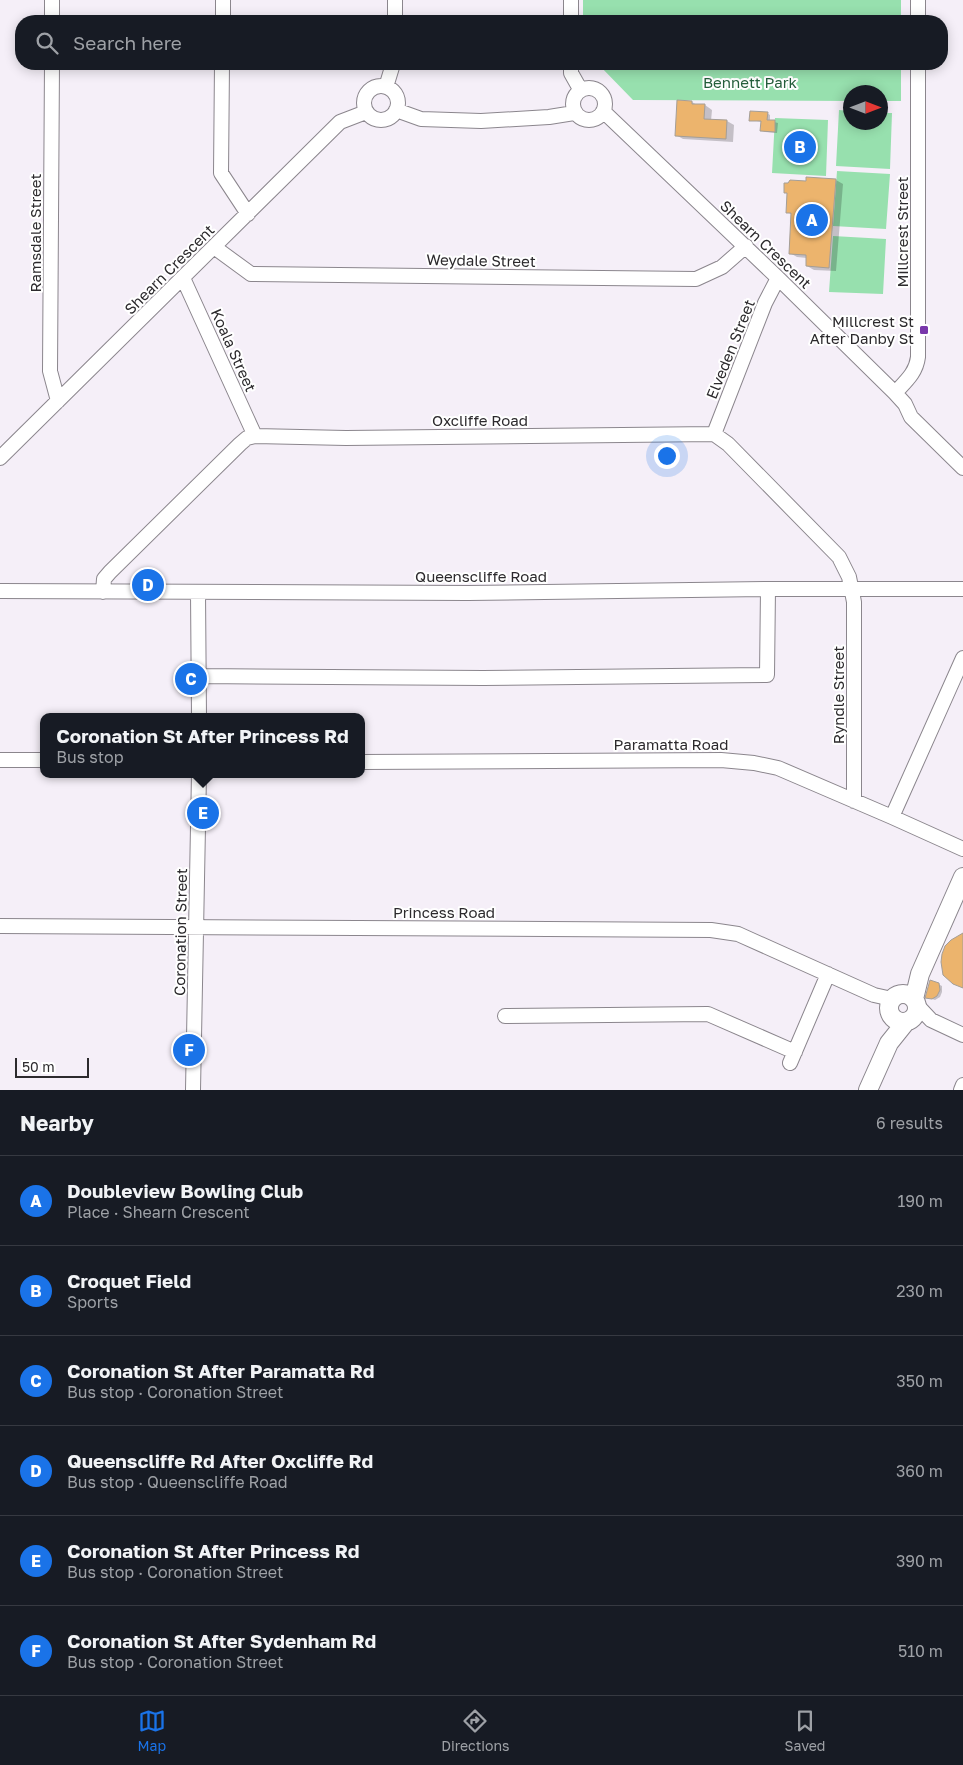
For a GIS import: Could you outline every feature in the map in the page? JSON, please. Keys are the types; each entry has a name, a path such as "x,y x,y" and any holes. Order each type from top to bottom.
{"main road":[{"path":"868,1090 902,1008 920,974 963,877"}],"street":[{"path":"52,0 52,15"},
{"path":"223,0 223,15"},
{"path":"395,0 395,15"},
{"path":"571,0 571,15"},
{"path":"918,0 918,15"},
{"name":"Ramsdale Street","path":"52,70 50,371 58,401"},
{"path":"222,70 220,173 248,214"},
{"path":"386,87 391,70"},
{"path":"571,70 580,89"},
{"name":"Millcrest Street","path":"900,398 914,373 918,356 918,70"},
{"path":"376,86 386,87 393,91 397,98 396,110 387,118 380,120 372,118 366,112 364,98 376,86"},
{"path":"593,87 603,95 605,108 597,119 584,121 574,113 572,100 580,89 593,87"},
{"path":"396,110 421,119 481,121 549,117 574,113"},
{"name":"Shearn Crescent","path":"603,111 746,246 900,398 919,412 963,456"},
{"name":"Shearn Crescent","path":"0,458 340,122 366,112"},
{"name":"Weydale Street","path":"214,247 251,274 696,279 722,267 746,246"},
{"name":"Koala Street","path":"183,278 255,436"},
{"name":"Elveden Street","path":"714,434 778,278"},
{"name":"Shearn Crescent","path":"900,398 911,417 963,468"},
{"path":"714,434 728,444 839,557 846,569 853,590"},
{"name":"Oxcliffe Road","path":"255,436 356,438 714,434"},
{"path":"103,592 104,580 110,572 240,444 247,438 255,436"},
{"path":"199,676 483,678 767,675 768,589"},
{"name":"Queenscliffe Road","path":"0,591 468,593 768,589 963,589"},
{"name":"Ryndle Street","path":"853,590 854,800"},
{"path":"198,593 199,713"},
{"path":"892,816 963,658"},
{"path":"0,760 40,760"},
{"name":"Paramatta Road","path":"365,762 741,761 765,764 892,816 963,850"},
{"name":"Coronation Street","path":"193,1090 198,778"},
{"name":"Princess Road","path":"0,926 711,930 738,934 902,1008"},
{"path":"505,1016 708,1014 793,1057 828,974"},
{"path":"902,1008 963,1035"},
{"path":"961,1090 963,1085"}],"green space":[{"path":"583,0 901,0 901,15 583,15"},
{"name":"Bennett Park","path":"604,70 901,70 901,101 888,101 888,85 843,85 843,101 633,100"},
{"path":"839,110 843,110 843,130 888,130 888,113 892,113 890,169 836,166"},
{"path":"775,118 828,120 826,176 772,173"},
{"path":"837,171 890,174 886,229 833,226"},
{"path":"833,236 886,239 883,294 829,292"}],"building":[{"path":"677,100 692,101 692,104 705,104 704,119 727,120 726,139 675,136"},
{"path":"750,111 768,112 767,120 775,120 775,132 760,131 761,121 749,121"},
{"path":"806,177 836,179 829,268 806,266 806,255 789,254 791,213 786,213 787,193 784,193 784,183 788,183 790,180 806,181"},
{"path":"963,933 963,988 953,984 943,975 941,962 945,946"},
{"path":"930,980 939,983 940,990 937,996 932,999 925,998"}],"place":[{"name":"Croquet Field","path":"800,147"},
{"name":"Doubleview Bowling Club","path":"812,220"},
{"name":"Millcrest St After Danby St","path":"924,330"},
{"name":"Queenscliffe Rd After Oxcliffe Rd","path":"148,585"},
{"name":"Coronation St After Paramatta Rd","path":"191,679"},
{"name":"Coronation St After Princess Rd","path":"203,813"},
{"name":"Coronation St After Sydenham Rd","path":"189,1050"}]}
